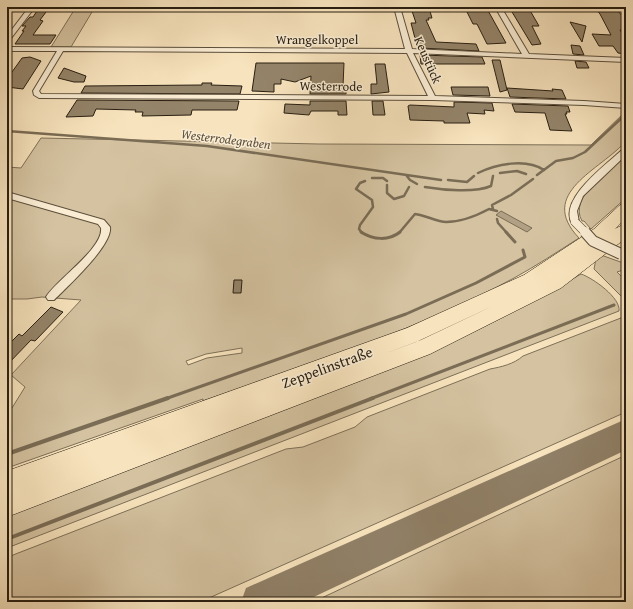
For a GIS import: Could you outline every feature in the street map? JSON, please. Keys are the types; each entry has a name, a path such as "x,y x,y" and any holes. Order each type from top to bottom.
{"highway":[{"name":"Zeppelinstraße","path":"7,483 414,334 530,280 600,233 626,209"},
{"name":"Zeppelinstraße","path":"7,505 423,348 554,283 626,229"}],"street":[{"path":"7,40 32,7"},
{"name":"Keustück","path":"397,7 409,52 433,98"},
{"path":"498,7 526,55"},
{"path":"623,7 626,10"},
{"name":"Wrangelkoppel","path":"7,49 409,52 526,55 626,60"},
{"name":"Westerrode","path":"61,50 37,89 36,94 48,96 433,98 584,103 626,106"},
{"path":"623,255 593,241 575,222 573,208 575,201 580,194 626,150"},
{"path":"7,195 101,222 106,227 107,231 101,243 51,297"}],"shaded area":[{"path":"76,7 95,7 71,47 51,47"},
{"path":"626,111 626,141 577,184 568,195 565,208 568,222 579,238 514,278 439,314 362,346 203,401 203,399 7,468 7,416 25,387 11,375 81,300 42,297 7,299 7,167 21,168 41,138 319,144 591,145","holes":["242,348 242,353 207,358 188,365 186,361 206,354"]},
{"path":"626,156 626,198 591,229 584,221 582,221 579,212 581,203 586,194 601,176"},
{"path":"501,211 532,228 527,232 496,215"},
{"path":"601,255 626,264 626,269 617,272 626,281 626,301 594,269 596,259"},
{"path":"581,274 605,289 616,300 619,311 7,548 7,511 442,347 513,312"},
{"path":"626,316 626,412 200,602 7,602 7,559 13,555 286,449 303,447 355,427 367,417 490,369 512,363 523,356"},
{"path":"626,455 626,602 313,602"}],"building":[{"path":"469,7 486,7 506,43 487,44 477,24 473,24 466,10 471,10"},
{"path":"509,7 528,7 539,26 532,26 541,44 532,45"},
{"path":"594,7 614,7 626,20 626,30 620,30 626,39 626,54 618,53 613,46 599,46 592,34 611,35 600,14"},
{"path":"39,8 49,8 40,20 43,21 33,35 56,35 50,44 15,44 26,26 22,26 30,17 33,17"},
{"path":"411,8 429,8 432,18 428,18 429,20 426,20 436,42 476,44 479,51 420,48 420,46 417,46 411,23 416,23"},
{"path":"570,22 586,26 582,42"},
{"path":"571,45 580,46 584,55 573,54"},
{"path":"420,55 482,57 485,64 421,64"},
{"path":"30,57 41,61 23,89 7,87 7,79 22,58"},
{"path":"492,60 500,60 507,90 500,92"},
{"path":"575,61 586,62 589,68 577,68"},
{"path":"256,63 344,63 343,86 346,86 346,94 310,94 311,76 295,82 281,79 281,84 274,84 274,92 252,91"},
{"path":"375,64 385,64 389,92 371,94 371,84 377,84"},
{"path":"64,68 86,76 84,82 74,82 58,78"},
{"path":"202,83 212,83 211,85 242,86 240,94 81,93 85,86 202,85"},
{"path":"451,87 488,87 490,96 453,95"},
{"path":"507,88 553,91 552,89 562,90 566,99 510,97"},
{"path":"77,100 239,101 237,110 192,110 191,115 142,116 143,112 135,112 136,110 96,109 93,116 66,117"},
{"path":"310,101 346,101 347,115 338,115 338,111 311,111 309,115 284,113 285,104 310,105"},
{"path":"372,101 383,101 385,115 373,115"},
{"path":"454,102 492,103 494,111 484,110 485,114 467,113 470,123 444,123 444,121 410,120 408,106 410,105 454,107"},
{"path":"512,104 568,106 570,112 566,112 567,114 565,114 572,131 550,130 545,113 515,112"},
{"path":"234,280 242,280 241,293 233,293"},
{"path":"51,307 63,312 35,341 31,340 7,365 7,346 19,334 22,336"}],"waterway":[{"path":"544,170 556,161 573,158 585,152 626,114"},
{"name":"Westerrodegraben","path":"7,131 207,146 441,180"},
{"name":"Westerrodegraben","path":"478,173 493,167 520,163 537,166 544,170"},
{"path":"537,175 544,170"},
{"path":"500,173 517,171 526,174"},
{"path":"406,175 410,180 417,184"},
{"name":"Westerrodegraben","path":"448,180 467,182 474,176"},
{"path":"425,187 450,190 476,190 491,186 493,176"},
{"path":"372,178 383,178 387,181"},
{"path":"493,209 492,205 511,195 533,179"},
{"path":"361,232 359,229 360,225 373,207 372,200 356,189 360,183 365,181"},
{"path":"387,185 387,193 394,199 404,196 409,187"},
{"path":"400,232 415,214 446,222 468,218 489,209 497,211"},
{"path":"497,219 498,223 507,233"},
{"path":"361,232 376,238 391,237 400,232"},
{"path":"506,232 515,242"},
{"path":"165,399 406,314 476,283 525,257 523,250"},
{"path":"370,399 614,305"},
{"path":"7,454 168,398"},
{"path":"7,539 373,398"}],"taxiway":[{"path":"260,602 626,434"}]}
